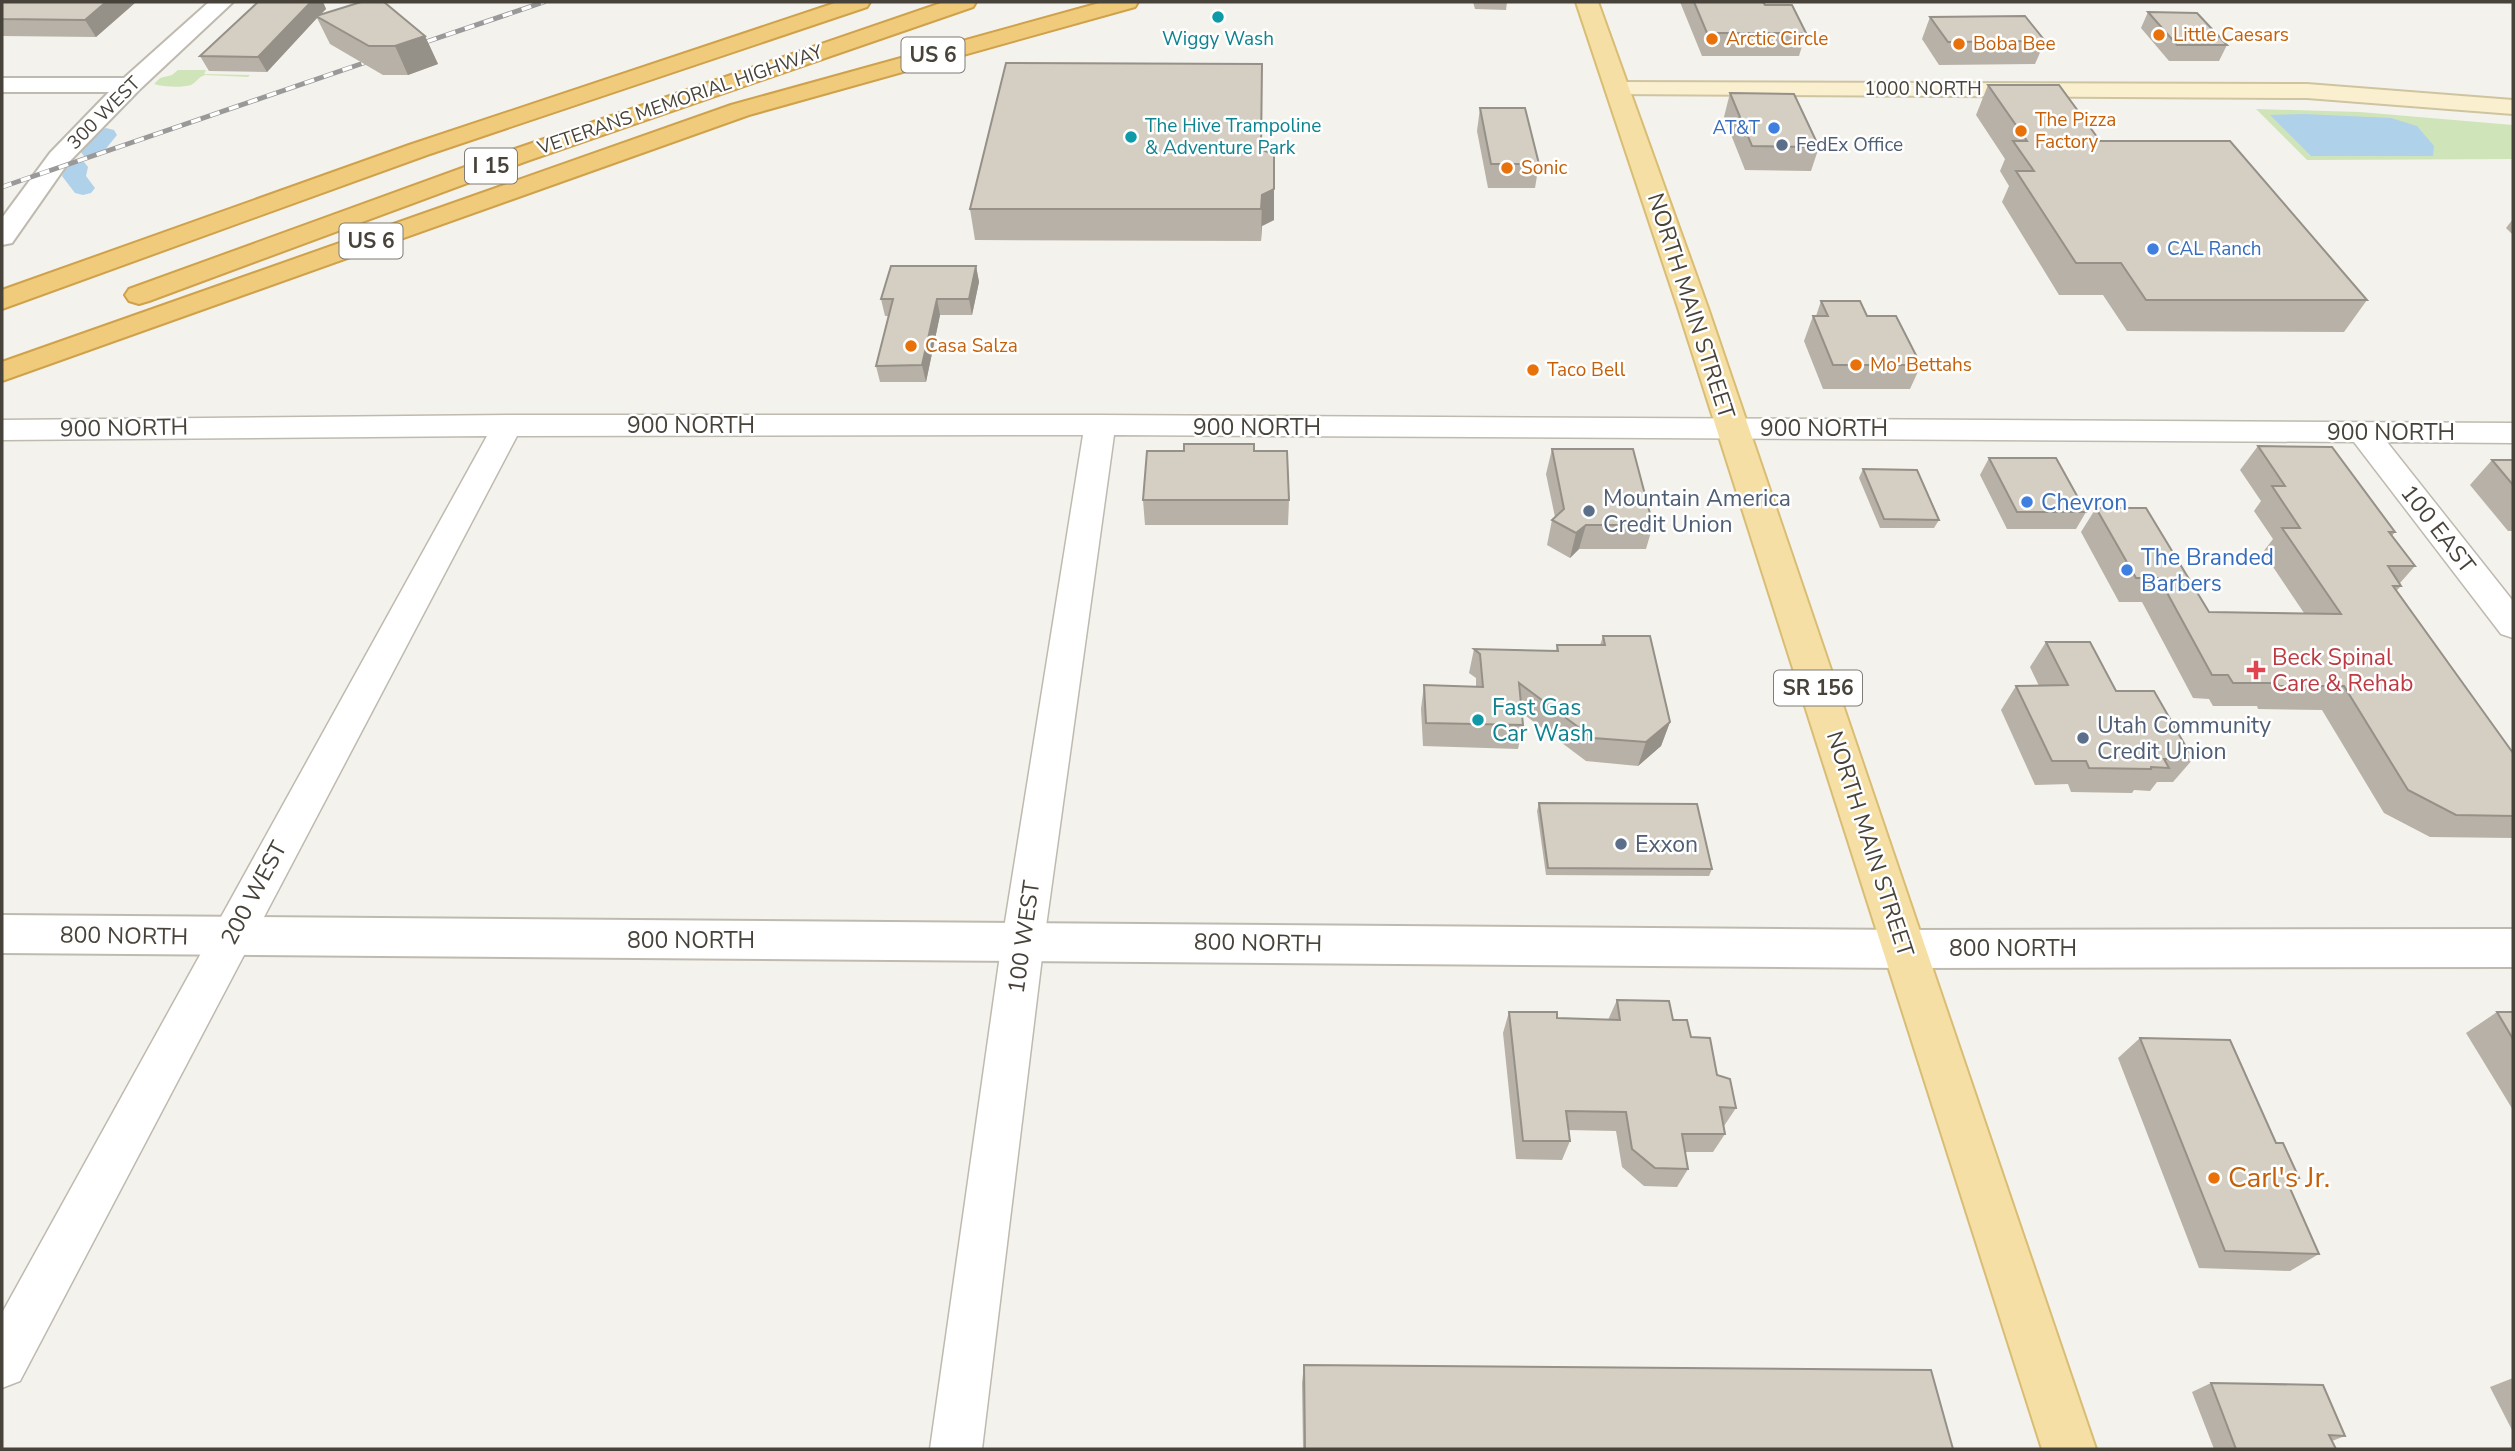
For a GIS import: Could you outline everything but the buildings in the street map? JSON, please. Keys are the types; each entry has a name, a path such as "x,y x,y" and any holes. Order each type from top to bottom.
{"highway":[{"path":"727,26 796,2"},
{"name":"VETERANS MEMORIAL HIGHWAY","path":"2,300 418,150 859,2"},
{"name":"VETERANS MEMORIAL HIGHWAY","path":"112,305 518,156 965,2"},
{"path":"740,110 755,100 873,57 1044,2"},
{"name":"US 6","path":"2,372 740,110 1127,2"},
{"path":"418,150 583,80 763,12"}],"main road":[{"name":"NORTH MAIN STREET","path":"1587,2 1905,949 2069,1449"},
{"name":"1000 NORTH","path":"1617,89 2258,90 2397,97 2513,107"}],"street":[{"name":"300 WEST","path":"2,237 60,158 130,85 222,2"},
{"path":"2,85 130,85"},
{"name":"900 NORTH","path":"2,430 508,425 1100,425 2513,433"},
{"name":"200 WEST","path":"2,1363 508,425"},
{"name":"100 WEST","path":"956,1449 1023,941 1100,425"},
{"name":"100 EAST","path":"2363,432 2513,625"},
{"name":"800 NORTH","path":"2,934 230,938 1023,941 1905,949 2513,948"}],"green space":[{"path":"178,70 206,70 204,74 250,75 205,75 191,85 182,87 154,84 160,78 172,75"},
{"path":"2256,109 2360,112 2513,125 2513,159 2307,160"}],"water":[{"path":"2270,115 2391,118 2417,126 2434,146 2433,156 2311,156"}],"waterway":[{"path":"92,151 106,135"},
{"path":"76,167 74,176 83,188"}],"railway":[{"path":"408,48 544,2"},
{"path":"2,187 381,57"}],"place":[{"name":"Wiggy Wash","path":"1218,17"},
{"name":"Little Caesars","path":"2159,35"},
{"name":"Arctic Circle","path":"1712,39"},
{"name":"Boba Bee","path":"1959,44"},
{"name":"AT&T","path":"1774,128"},
{"name":"The Pizza Factory","path":"2021,131"},
{"name":"The Hive Trampoline & Adventure Park","path":"1131,137"},
{"name":"FedEx Office","path":"1782,145"},
{"name":"Sonic","path":"1507,168"},
{"name":"CAL Ranch","path":"2153,249"},
{"name":"Casa Salza","path":"911,346"},
{"name":"Mo' Bettahs","path":"1856,365"},
{"name":"Taco Bell","path":"1533,370"},
{"name":"Chevron","path":"2027,502"},
{"name":"Mountain America Credit Union","path":"1589,511"},
{"name":"The Branded Barbers","path":"2127,570"},
{"name":"Beck Spinal Care & Rehab","path":"2256,670"},
{"name":"Fast Gas Car Wash","path":"1478,720"},
{"name":"Utah Community Credit Union","path":"2083,738"},
{"name":"Exxon","path":"1621,844"},
{"name":"Carl's Jr.","path":"2214,1178"}]}
